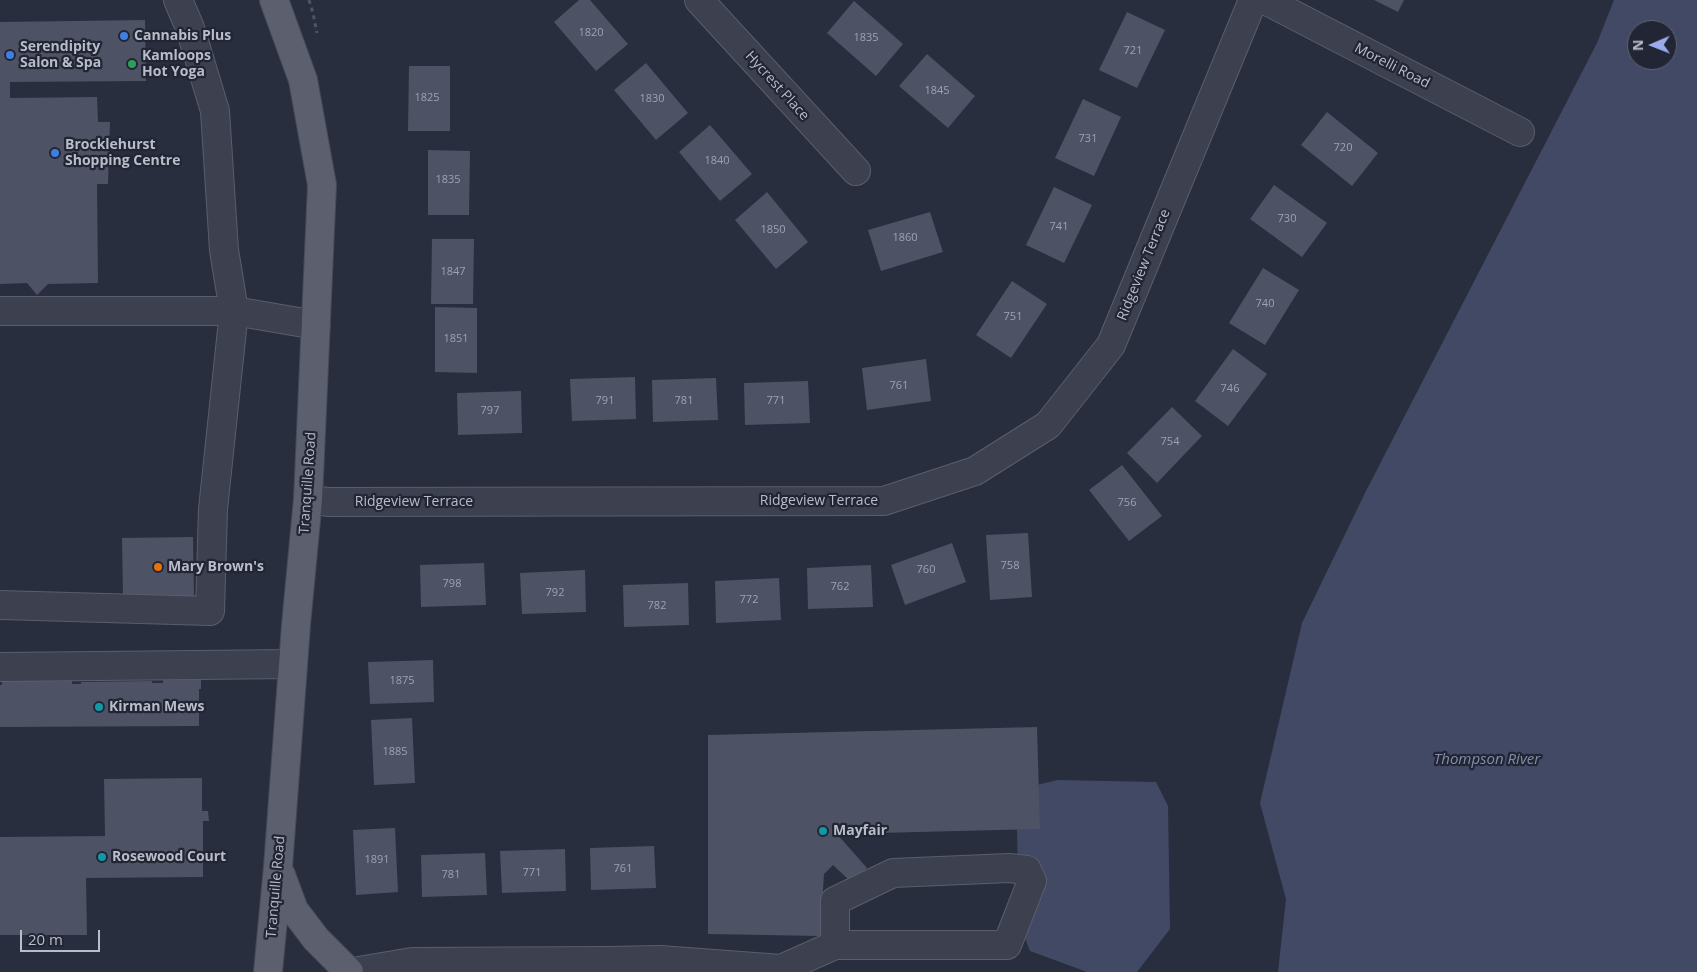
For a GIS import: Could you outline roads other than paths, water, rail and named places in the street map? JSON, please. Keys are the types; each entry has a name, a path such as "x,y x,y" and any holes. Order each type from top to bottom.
{"main road":[{"name":"Tranquille Road","path":"268,972 278,867 292,664 308,499 322,185 303,80 274,0"},
{"path":"278,867 294,910 316,939 351,972"}],"street":[{"path":"0,605 210,610 213,509 234,311 224,250 215,111 190,28 178,0"},
{"name":"Hycrest Place","path":"699,0 856,172"},
{"name":"Ridgeview Terrace","path":"308,499 328,502 884,501 975,471 1048,425 1111,345 1253,0"},
{"name":"Morelli Road","path":"1265,0 1520,132"},
{"path":"0,311 234,311 316,325"},
{"path":"0,667 292,664"},
{"path":"351,972 412,967 607,966 660,960 781,969 835,945 1008,945 1032,881 1027,870 1009,868 893,873 835,901 835,945"}],"water":[{"name":"Thompson River","path":"1614,0 1697,0 1697,972 1278,972 1286,899 1260,803 1302,623 1366,491 1597,43"},
{"path":"1057,780 1156,782 1168,806 1170,929 1137,972 1087,972 1030,951 1019,923 1017,827 1029,787"}],"place":[{"name":"Cannabis Plus","path":"124,36"},
{"name":"Serendipity Salon & Spa","path":"10,55"},
{"name":"Kamloops Hot Yoga","path":"132,64"},
{"name":"Brocklehurst Shopping Centre","path":"55,153"},
{"name":"Mary Brown's","path":"158,567"},
{"name":"Kirman Mews","path":"99,707"},
{"name":"Mayfair","path":"823,831"},
{"name":"Rosewood Court","path":"102,857"}]}
